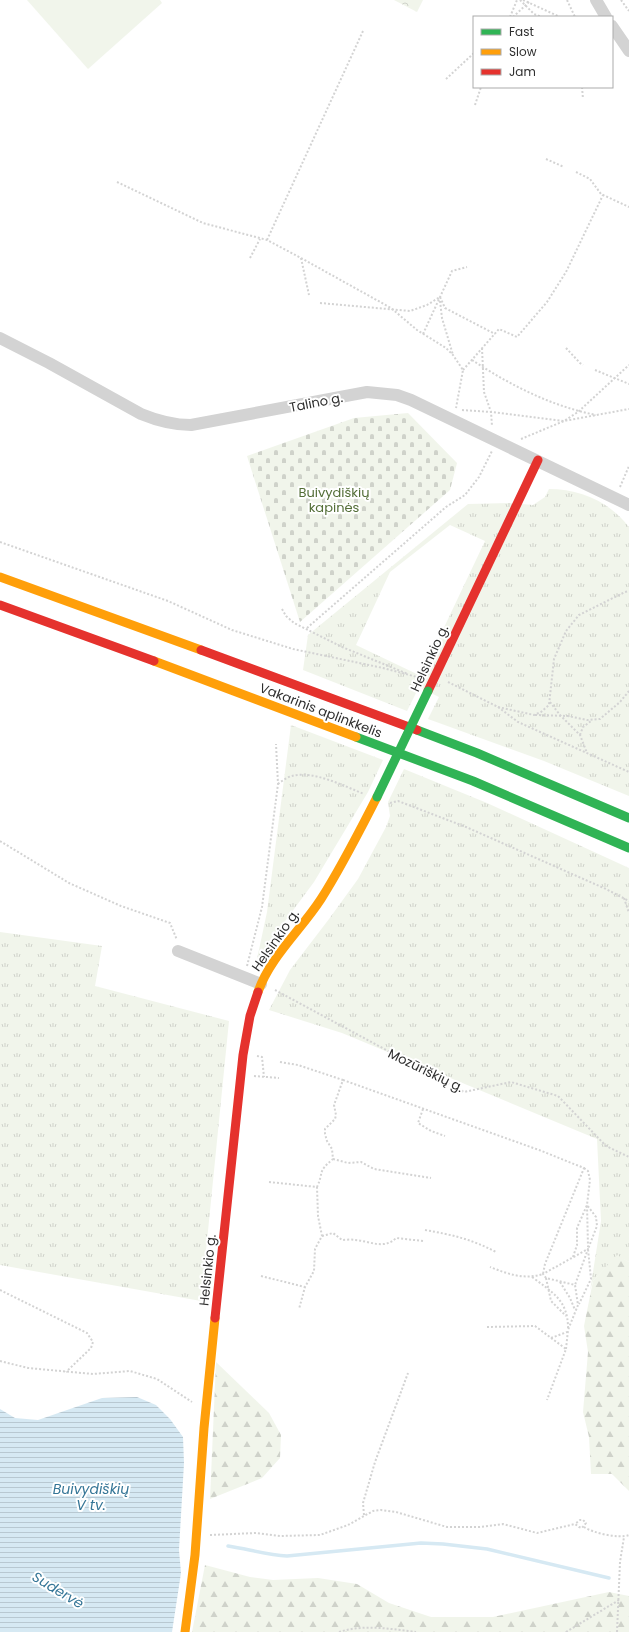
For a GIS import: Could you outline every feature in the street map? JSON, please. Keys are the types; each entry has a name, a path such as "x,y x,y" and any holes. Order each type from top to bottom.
{"main road":[{"name":"Helsinkio g.","path":"184,1632 195,1555 206,1408 244,1048 250,1016 261,984 278,954 320,900 344,862 377,798 538,460"},
{"name":"Vakarinis aplinkkelis","path":"0,577 375,713 478,753 629,818"},
{"name":"Vakarinis aplinkkelis","path":"0,606 245,695 466,779 629,848"}],"street":[{"path":"596,0 605,16"},
{"path":"613,27 629,51"},
{"name":"Talino g.","path":"0,338 49,362 142,414 165,423 190,425 367,392 382,392 397,395 411,400 538,460 629,505"},
{"path":"178,951 261,984"}],"path":[{"path":"510,16 518,0 534,14 539,16"},
{"path":"523,0 558,16"},
{"path":"567,0 575,16"},
{"path":"621,0 629,11"},
{"path":"514,16 529,2"},
{"path":"267,240 363,31"},
{"path":"446,79 473,54"},
{"path":"475,105 481,88"},
{"path":"582,88 583,99"},
{"path":"546,159 564,167"},
{"path":"576,172 590,179 601,194 629,207"},
{"path":"117,182 203,223 267,240 391,308 423,334 438,343 453,355"},
{"path":"603,195 566,272 547,302 517,337 499,329 463,370 456,410 491,412 564,421 629,409"},
{"path":"250,258 260,239"},
{"path":"301,258 309,294"},
{"path":"423,334 452,271 468,267"},
{"path":"440,297 445,308 495,334"},
{"path":"320,303 391,308 410,311 427,305 440,297"},
{"path":"440,297 442,318 453,355 463,370"},
{"path":"307,628 446,507 465,495 479,477 495,440 491,412 484,392 482,348"},
{"path":"566,348 583,365"},
{"path":"472,360 534,396 578,412 596,416"},
{"path":"513,449 518,440 564,421 578,412 629,365"},
{"path":"595,370 629,384"},
{"path":"616,499 629,466"},
{"path":"0,542 168,601 232,630 293,649 383,668 424,679"},
{"path":"534,715 541,712 549,705 554,659 566,631 579,615 629,591"},
{"path":"282,609 286,616 294,623 307,628 342,647 416,677"},
{"path":"443,681 498,707 518,722 629,772"},
{"path":"498,707 534,715 560,715 592,720 600,719 620,702 629,691"},
{"path":"550,702 560,715 580,735 587,753"},
{"path":"580,735 583,727 592,720"},
{"path":"244,976 262,907 278,784 276,744"},
{"path":"278,784 292,776 308,775 327,779 391,803 398,801 466,827 606,888 629,901"},
{"path":"0,841 69,883 121,906 170,923 177,940 178,951"},
{"path":"624,898 629,912"},
{"name":"Mozūriškių g.","path":"261,984 464,1092 511,1082 558,1096 606,1146 629,1157"},
{"path":"256,1055 262,1057 264,1077"},
{"path":"280,1062 298,1065 343,1080 539,1150 584,1168 588,1172 590,1180 587,1205 588,1249 591,1279 578,1305 568,1331 551,1338"},
{"path":"254,1076 279,1078"},
{"path":"333,1159 332,1149 327,1141 325,1129 335,1119 334,1104 343,1080"},
{"path":"423,1109 418,1123 431,1131 445,1136"},
{"path":"333,1159 348,1163 361,1162 374,1169 431,1178"},
{"path":"299,1309 305,1288 314,1271 315,1249 322,1236 318,1216 317,1187 322,1168 333,1159"},
{"path":"568,1318 551,1301 546,1278 543,1274 545,1264 584,1168"},
{"path":"270,1182 317,1187"},
{"path":"578,1305 575,1285 597,1226 596,1217 587,1205"},
{"path":"573,1257 577,1245 577,1228 587,1205"},
{"path":"425,1230 476,1242 496,1252"},
{"path":"322,1236 333,1233 342,1240 355,1239 383,1245 391,1243 396,1238 423,1241"},
{"path":"490,1267 509,1274 532,1277 543,1274 588,1249"},
{"path":"261,1276 305,1288"},
{"path":"532,1277 559,1297 568,1318 566,1349 547,1400"},
{"path":"546,1278 575,1285"},
{"path":"560,1282 576,1311"},
{"path":"0,1290 87,1333 93,1342 91,1348 66,1372"},
{"path":"487,1327 535,1326 566,1349"},
{"path":"0,1362 28,1368 93,1374 130,1371 157,1379 198,1407 206,1408"},
{"path":"364,1515 363,1503 375,1462 408,1373"},
{"path":"197,1534 214,1536 256,1533 280,1536 320,1535 348,1525 373,1511 386,1510 447,1527 480,1527 503,1524 537,1533 575,1524 578,1520 582,1520 586,1523 584,1527"},
{"path":"575,1524 578,1527 584,1527 599,1533 624,1537 629,1535"},
{"path":"617,1632 620,1562 624,1537"},
{"path":"566,1632 619,1600"},
{"path":"339,1632 348,1629 379,1628 416,1632"}],"green space":[{"path":"27,0 160,0 162,3 88,69"},
{"path":"394,0 423,0 417,12"},
{"name":"Buivydiškių kapinės","path":"408,413 457,463 450,490 300,622 247,456 354,418"},
{"path":"549,489 572,491 583,494 604,504 621,518 629,527 629,796 544,761 428,719 439,697 419,687 407,711 303,670 308,635 468,504 511,503 533,505 545,497","holes":["450,525 485,541 421,676 356,645 390,572"]},
{"path":"291,725 383,760 368,792 314,882 257,959 267,912"},
{"path":"404,769 487,803 629,868 629,1262 617,1256 593,1281 590,1291 601,1221 597,1139 342,1033 269,1010 290,970 358,879 386,827 390,816 388,802"},
{"path":"0,932 102,946 95,986 229,1021 201,1301 0,1265"},
{"path":"617,1255 629,1262 629,1491 612,1474 591,1474 589,1437 583,1412 588,1352 584,1326 593,1281"},
{"path":"216,1362 269,1413 281,1435 280,1458 262,1478 210,1499"},
{"path":"205,1565 250,1577 273,1580 318,1578 357,1584 389,1603 431,1617 493,1617 609,1592 629,1596 629,1632 192,1632"}],"water":[{"name":"Buivydiškių V tv.","path":"137,1397 156,1405 170,1419 183,1437 184,1463 179,1550 181,1573 172,1632 0,1632 0,1409 15,1418 38,1420 102,1398"}],"waterway":[{"path":"228,1546 287,1556 421,1543 443,1544 487,1549 609,1578"}],"traffic: fast":[{"path":"377,797 428,691"},
{"path":"417,730 477,753 629,818"},
{"path":"356,737 473,781 629,848"}],"traffic: slow":[{"path":"0,577 201,650"},
{"path":"154,661 356,737"},
{"path":"258,992 263,979 278,955 329,887 377,797"},
{"path":"185,1632 195,1555 204,1428 215,1318"}],"traffic: jam":[{"path":"428,691 538,460"},
{"path":"0,605 154,661"},
{"path":"201,650 417,730"},
{"path":"215,1318 243,1055 250,1016 258,992"}],"water label":[{"name":"Sudervė","path":"58,1590"}]}
